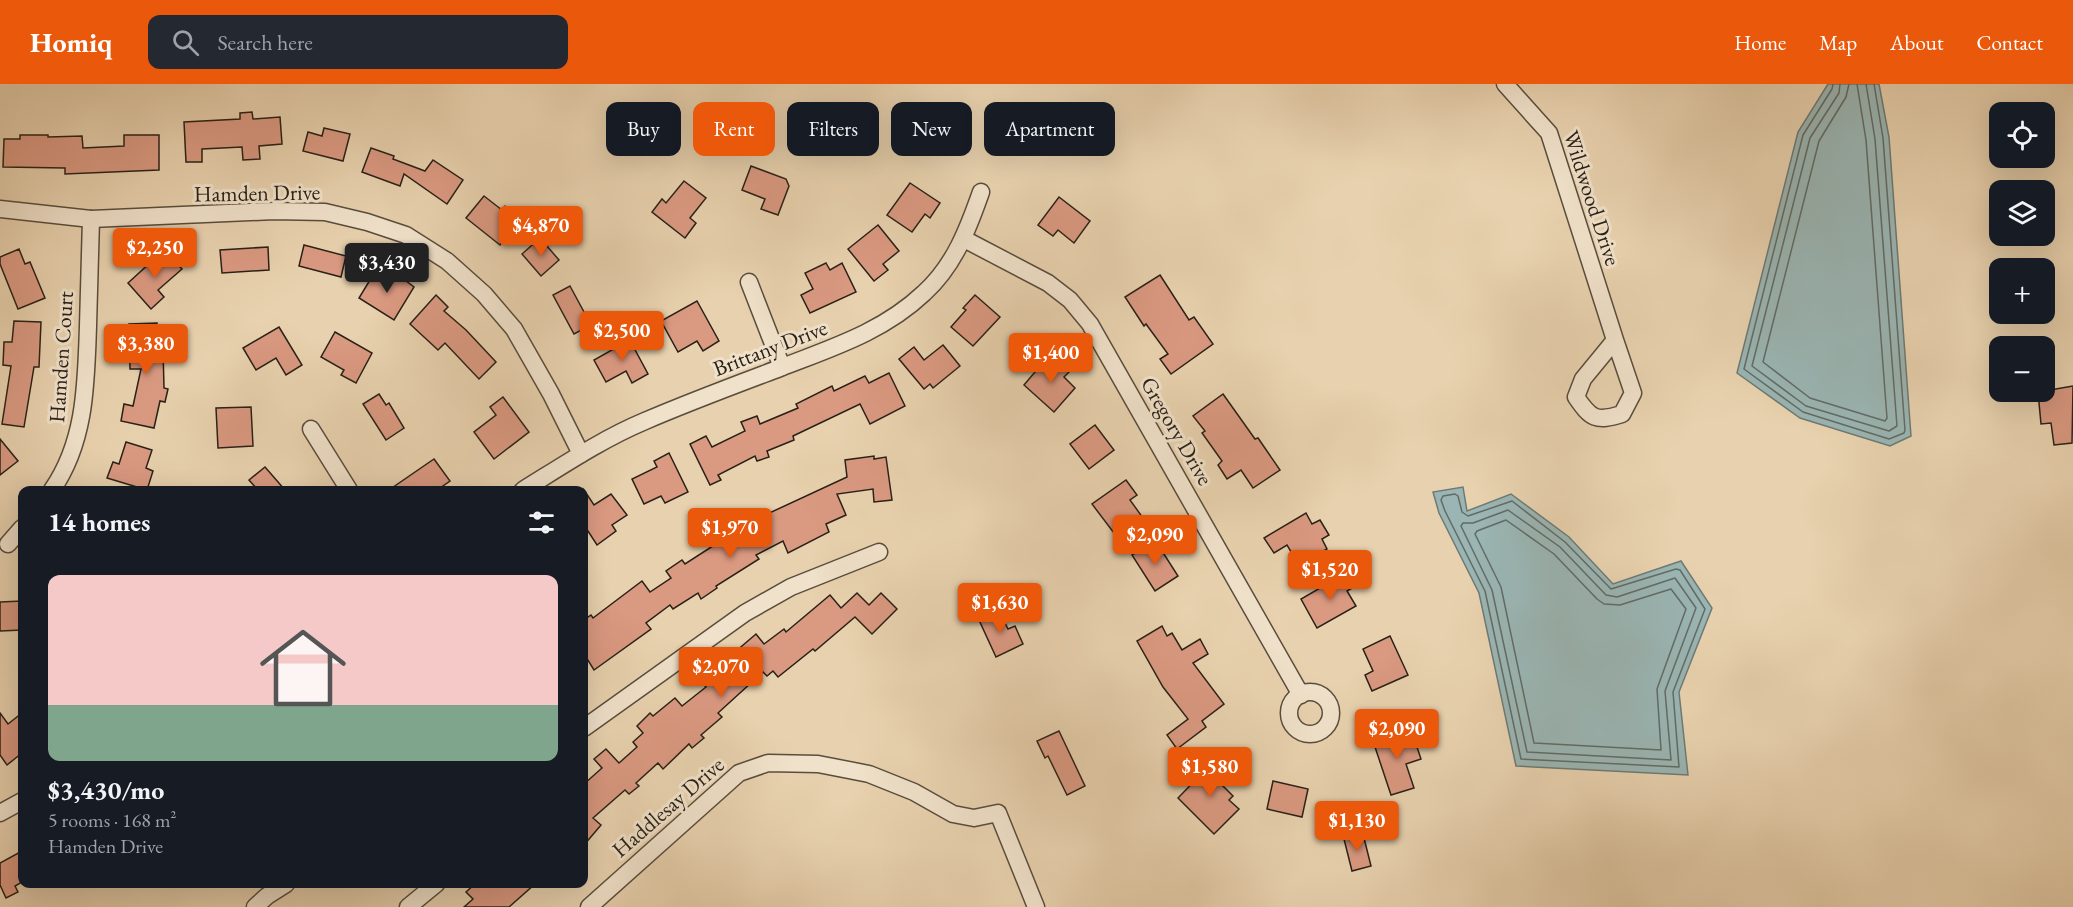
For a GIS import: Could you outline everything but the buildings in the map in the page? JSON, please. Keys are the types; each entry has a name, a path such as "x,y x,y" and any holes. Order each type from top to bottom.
{"street":[{"name":"Wildwood Drive","path":"1505,84 1549,133 1615,340"},
{"name":"Brittany Drive","path":"529,486 581,454 643,422 833,348 897,316 926,292 947,267 964,239 981,192"},
{"name":"Hamden Drive","path":"0,209 91,219 325,212 367,222 406,235 447,261 484,294 514,329 551,394 581,454"},
{"name":"Hamden Court","path":"55,486 63,474 79,434 86,384 91,219"},
{"name":"Gregory Drive","path":"964,239 1048,283 1070,300 1090,324 1300,695"},
{"path":"749,282 782,367"},
{"path":"311,429 347,486"},
{"path":"8,544 18,533"},
{"path":"588,725 745,613 790,587 879,552"},
{"name":"Haddlesay Drive","path":"589,907 739,773 768,763 818,764 868,774 914,792 953,814 974,818 998,813 1036,907"},
{"path":"0,813 18,803"},
{"path":"255,907 280,888"},
{"path":"408,907 431,888"}],"water":[{"path":"1828,84 1879,84 1889,137 1911,436 1890,446 1800,418 1737,373 1798,132"},
{"path":"1463,487 1467,511 1511,494 1569,537 1613,584 1681,561 1712,608 1679,692 1688,775 1516,766 1479,593 1439,513 1433,492"}]}
